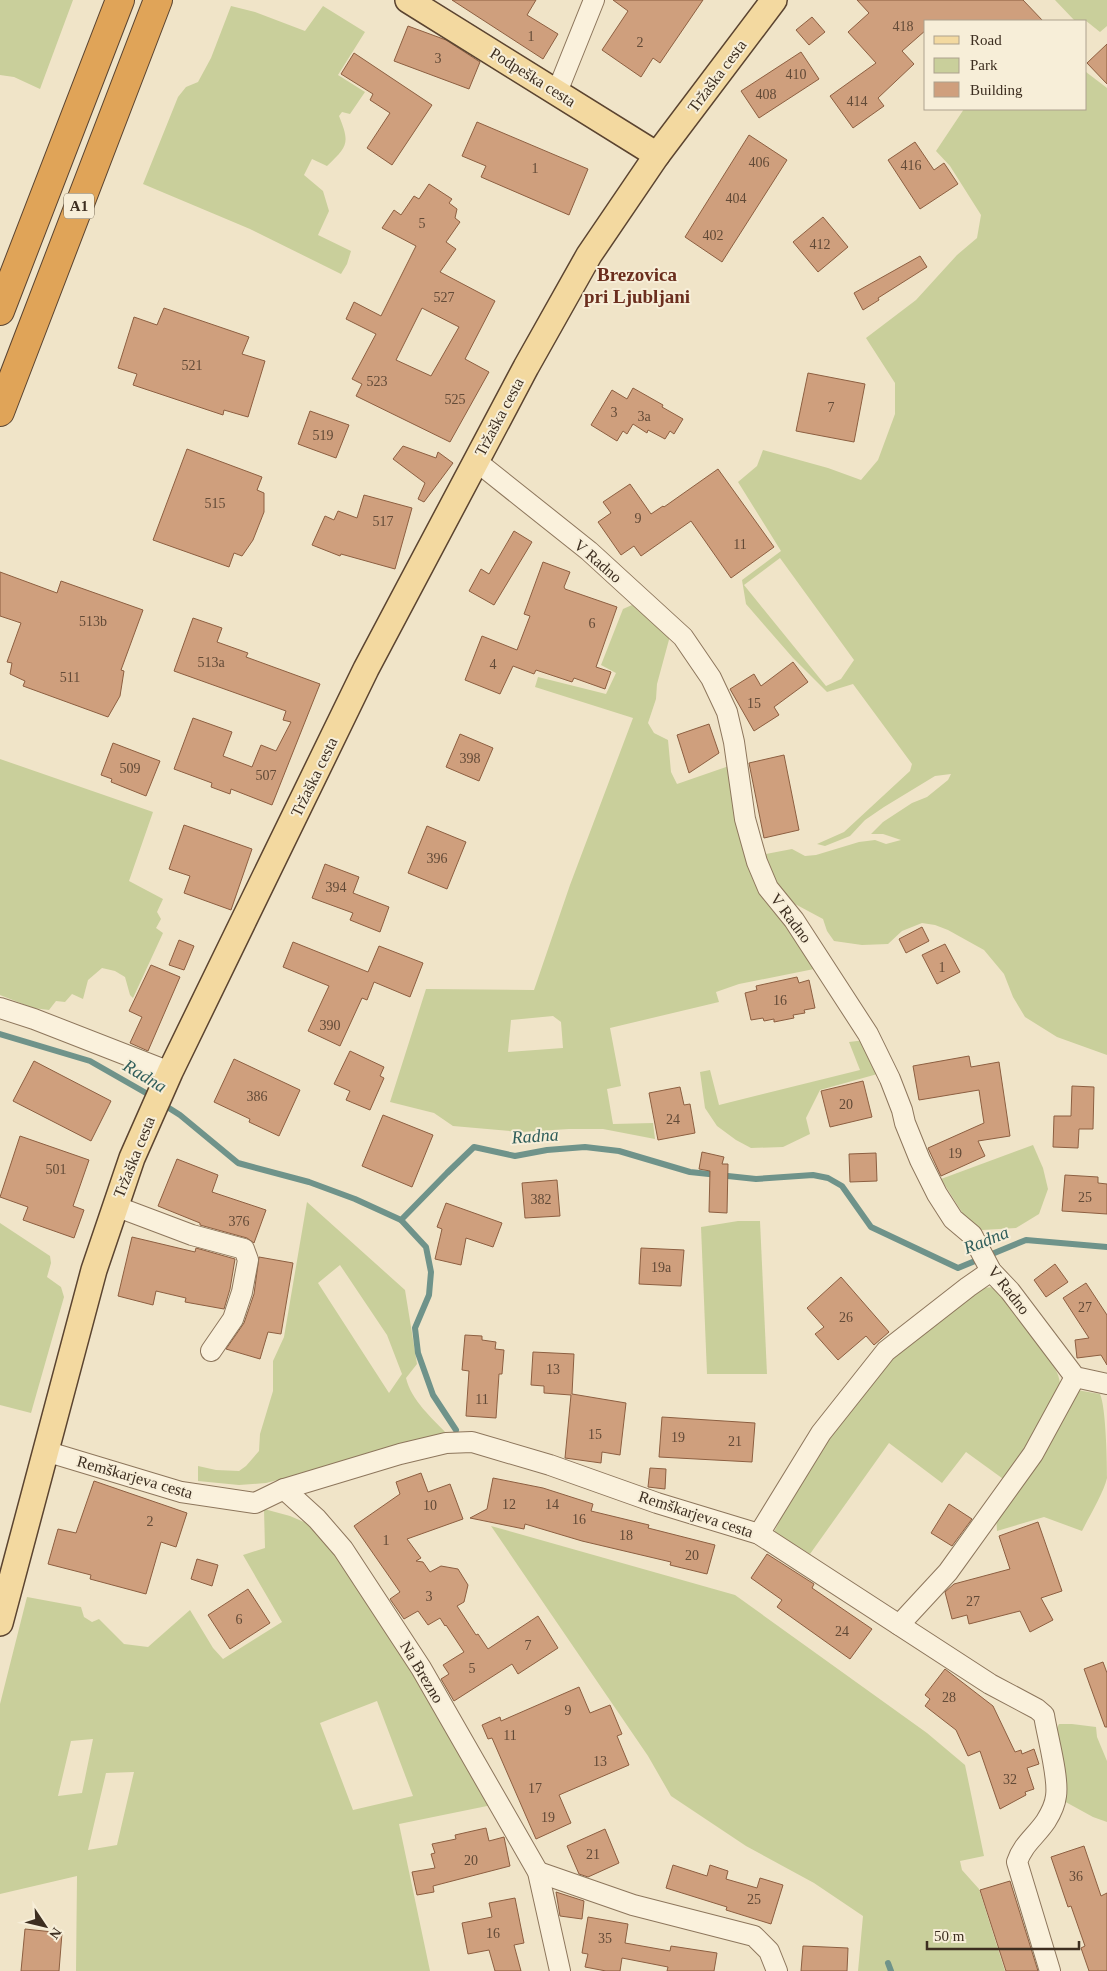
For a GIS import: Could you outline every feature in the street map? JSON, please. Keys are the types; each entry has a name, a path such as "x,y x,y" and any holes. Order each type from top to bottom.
{"highway":[{"name":"A1","path":"0,311 120,0"},
{"name":"A1","path":"0,412 158,0"}],"main road":[{"name":"Podpeška cesta","path":"408,0 657,155"},
{"name":"Tržaška cesta","path":"0,1623 94,1270 132,1158 162,1090 366,669 476,461 589,255 657,155 774,0"}],"street":[{"path":"557,92 594,0"},
{"name":"V Radno","path":"476,461 589,551 683,637 711,678 726,712 734,742 745,819 757,862 768,888 794,920 868,1034 890,1079 920,1160 937,1194 954,1218 977,1242 991,1271 1022,1307 1075,1377"},
{"path":"0,1008 34,1019 162,1090"},
{"path":"115,1206 192,1235 244,1249 248,1260 242,1292 233,1319 211,1351"},
{"path":"759,1534 821,1433 886,1351 991,1271"},
{"path":"899,1625 948,1572 1033,1454 1075,1377 1107,1384"},
{"name":"Remškarjeva cesta","path":"46,1451 181,1492 255,1503 284,1489 400,1454 446,1443 472,1442 550,1465 657,1503 759,1534 990,1684 1037,1709 1044,1715 1056,1781 1056,1796 1048,1816 1021,1850 1017,1862 1050,1971"},
{"name":"Na Brezno","path":"284,1489 344,1549 421,1668 538,1872 560,1971"},
{"path":"538,1872 633,1904 754,1936 769,1951 777,1971"}],"green space":[{"path":"0,0 73,0 40,89 14,77 0,75"},
{"path":"1055,0 1107,0 1107,26 1100,32 1087,20 1074,20"},
{"path":"231,6 255,12 305,31 323,6 365,32 338,75 365,92 350,114 342,112 339,116 346,138 343,149 327,166 312,159 304,175 323,191 329,211 318,235 351,251 347,264 341,274 250,229 143,184 178,97 186,87 198,82 211,58"},
{"path":"1087,73 1107,88 1107,1055 1057,1037 1025,1017 1013,997 1004,974 984,950 948,930 922,923 902,931 888,944 862,945 834,941 827,931 823,919 795,904 775,883 761,855 792,849 805,856 816,855 859,842 875,840 886,844 901,840 883,834 871,834 883,822 912,803 927,797 948,780 951,774 935,776 884,807 865,820 850,836 825,846 817,844 844,832 910,771 912,764 853,684 827,692 793,658 746,604 742,580 781,551 738,482 757,466 763,450 828,468 861,480 878,460 895,414 895,383 866,338 916,300 957,255 977,238 981,215 950,166 936,151 963,110 1087,110","holes":["780,558 854,660 841,679 826,686 744,585"]},
{"path":"632,605 670,636 657,684 656,699 648,723 654,733 668,740 671,772 677,784 729,766 737,817 819,968 739,984 716,992 719,1002 610,1028 621,1086 607,1089 613,1124 653,1123 655,1139 603,1129 520,1132 453,1126 434,1113 390,1102 426,989 534,990 570,885 633,718 535,687 538,677 606,694 616,673 601,665 623,609","holes":["553,1016 561,1022 563,1048 508,1052 511,1020"]},
{"path":"0,759 153,812 129,881 163,899 157,912 161,919 156,928 163,933 133,998 130,995 125,977 115,971 102,968 88,980 83,999 72,994 65,1002 56,1001 49,1010 33,1008 0,995"},
{"path":"865,1040 881,1073 820,1090 806,1118 810,1134 783,1147 751,1148 717,1126 705,1108 700,1072 710,1070 719,1105 860,1070 849,1042"},
{"path":"1033,1145 1043,1168 1048,1189 1039,1214 1016,1228 982,1230 970,1225 941,1179"},
{"path":"307,1202 405,1290 417,1364 406,1378 417,1401 448,1435 266,1483 239,1485 198,1481 198,1466 216,1470 239,1471 259,1451 260,1434 273,1391 273,1361 284,1337","holes":["340,1265 387,1335 402,1374 389,1393 318,1283"]},
{"path":"738,1221 760,1221 767,1374 707,1374 701,1227"},
{"path":"0,1223 50,1256 51,1263 47,1277 61,1287 64,1297 31,1413 0,1405"},
{"path":"994,1287 1050,1360 1060,1382 1054,1407 1047,1420 1006,1481 966,1452 942,1483 889,1443 810,1554 774,1532 797,1486 829,1438 890,1359 981,1288"},
{"path":"1077,1390 1100,1394 1104,1410 1106,1448 1107,1478 1100,1497 1082,1531 1044,1517 997,1531 996,1514"},
{"path":"264,1509 290,1516 311,1525 334,1552 375,1611 492,1805 399,1824 430,1971 76,1971 77,1876 0,1894 0,1704 27,1597 81,1607 84,1617 92,1622 99,1619 124,1644 148,1647 190,1610 213,1648 223,1659 282,1622 243,1555 265,1548","holes":["377,1701 413,1796 353,1810 320,1723","93,1739 82,1793 58,1796 71,1741","134,1772 117,1845 88,1850 106,1773"]},
{"path":"491,1526 735,1595 927,1733 965,1765 984,1856 960,1861 962,1870 979,1889 1005,1971 858,1971 863,1916 814,1883 746,1846 671,1796 648,1756"},
{"path":"1059,1724 1096,1727 1097,1737 1107,1761 1107,1822 1093,1817 1062,1800 1054,1734"}],"building":[{"path":"452,0 536,0 527,15 558,34 543,59"},
{"path":"613,0 703,0 660,63 653,58 641,77 602,50 628,11"},
{"path":"857,0 1023,0 1042,20 924,20 924,32 902,51 914,64 878,98 884,106 853,128 830,96 876,63 848,32 869,13"},
{"path":"812,17 825,32 809,45 796,30"},
{"path":"408,26 446,40 480,62 469,89 394,61"},
{"path":"1107,44 1107,84 1087,63"},
{"path":"801,52 819,79 759,118 741,91"},
{"path":"354,53 432,105 392,165 367,148 390,113 370,100 373,94 341,74"},
{"path":"477,122 588,169 569,215 481,177 486,166 462,156"},
{"path":"749,135 787,160 722,262 685,237"},
{"path":"915,142 934,170 944,163 958,184 920,209 888,160"},
{"path":"429,184 452,199 449,203 457,209 455,218 460,222 446,242 456,249 440,272 495,301 465,359 489,372 450,442 356,396 362,384 352,379 376,334 346,319 354,302 381,316 416,246 382,228 394,210 401,215 414,196 419,199","holes":["422,308 459,327 431,376 396,360"]},
{"path":"823,217 848,247 818,272 793,242"},
{"path":"920,256 927,267 878,298 879,300 863,310 854,293"},
{"path":"164,308 249,337 242,354 265,361 248,417 224,410 223,415 133,385 137,374 118,368 134,317 157,325"},
{"path":"808,373 865,384 854,442 796,431"},
{"path":"633,388 683,419 674,434 670,431 665,439 648,430 647,433 633,424 627,434 623,431 617,441 591,425 612,390 627,399"},
{"path":"310,411 349,425 336,458 298,444"},
{"path":"403,446 436,458 438,452 453,463 424,502 418,499 425,483 393,459"},
{"path":"187,449 262,477 257,490 264,493 264,512 253,540 242,556 234,553 229,567 153,540"},
{"path":"718,469 774,547 731,578 691,521 641,556 634,546 621,555 598,522 611,513 603,502 630,484 651,514"},
{"path":"364,495 412,508 395,569 341,554 340,556 312,545 325,516 334,520 338,511 357,518"},
{"path":"514,531 532,542 494,605 469,591 481,569 489,574"},
{"path":"543,562 570,572 564,587 565,589 617,607 596,667 611,672 605,689 574,678 572,682 536,670 534,674 513,666 500,694 465,680 482,636 517,650 530,616 524,614"},
{"path":"0,572 57,593 61,581 143,610 121,670 124,671 120,696 108,717 23,686 25,681 10,674 12,663 7,662 21,623 0,616"},
{"path":"193,618 222,628 217,642 248,653 246,657 320,684 272,805 231,789 230,794 211,787 212,783 174,769 193,718 232,732 223,756 252,767 261,745 276,751 291,722 283,720 286,711 174,671"},
{"path":"793,662 808,682 774,707 779,715 754,731 730,689 754,674 761,686"},
{"path":"709,724 719,753 689,773 677,735"},
{"path":"460,734 493,748 479,781 446,767"},
{"path":"113,743 160,761 146,796 111,782 112,779 101,775"},
{"path":"784,755 799,830 764,838 749,763"},
{"path":"184,825 252,849 231,910 184,893 190,876 169,869"},
{"path":"427,826 466,842 447,889 408,873"},
{"path":"325,864 359,877 353,893 389,907 380,932 350,920 353,913 312,898"},
{"path":"922,927 929,941 906,953 899,939"},
{"path":"179,940 194,946 184,970 169,965"},
{"path":"293,942 368,972 379,946 423,963 410,997 374,982 367,1000 362,998 340,1046 308,1031 329,986 283,967"},
{"path":"945,944 960,972 937,984 922,955"},
{"path":"151,965 180,977 148,1051 130,1043 142,1017 129,1011"},
{"path":"797,977 799,983 809,980 815,1008 804,1010 805,1013 793,1015 794,1018 774,1022 774,1019 764,1021 763,1018 751,1020 745,993 757,990 756,986"},
{"path":"350,1051 384,1067 380,1076 384,1078 370,1110 346,1100 350,1091 334,1084"},
{"path":"969,1056 971,1067 999,1062 1010,1136 978,1141 985,1156 941,1176 928,1148 984,1123 979,1090 919,1100 913,1066"},
{"path":"234,1059 300,1090 279,1136 249,1122 250,1119 214,1102"},
{"path":"34,1061 111,1101 91,1141 13,1101"},
{"path":"863,1081 872,1117 830,1127 821,1091"},
{"path":"1072,1086 1094,1087 1093,1129 1079,1129 1078,1148 1053,1147 1054,1116 1071,1116"},
{"path":"680,1087 684,1105 690,1104 695,1133 658,1140 649,1093"},
{"path":"383,1115 433,1135 412,1187 362,1166"},
{"path":"20,1136 89,1160 73,1206 84,1210 74,1238 23,1220 28,1207 0,1197"},
{"path":"702,1152 724,1157 722,1164 728,1164 727,1213 709,1212 710,1171 699,1169"},
{"path":"876,1153 877,1181 850,1182 849,1154"},
{"path":"177,1159 218,1175 212,1192 266,1210 254,1243 247,1238 200,1225 200,1223 158,1206"},
{"path":"1065,1175 1098,1177 1098,1183 1107,1184 1107,1214 1062,1211"},
{"path":"557,1180 560,1216 525,1218 522,1183"},
{"path":"446,1203 502,1223 493,1247 466,1238 461,1265 435,1259 442,1229 437,1227"},
{"path":"132,1237 195,1252 196,1248 235,1259 230,1289 224,1309 185,1302 186,1298 156,1291 153,1305 118,1296"},
{"path":"641,1248 684,1250 681,1286 639,1284"},
{"path":"259,1257 293,1263 281,1334 268,1332 260,1359 226,1349 244,1323 254,1294"},
{"path":"1055,1264 1068,1282 1046,1297 1034,1280"},
{"path":"841,1277 889,1332 874,1345 866,1336 838,1360 815,1334 824,1327 807,1308"},
{"path":"1086,1283 1107,1315 1107,1365 1101,1355 1077,1358 1075,1340 1089,1338 1063,1298"},
{"path":"465,1335 482,1336 482,1340 496,1342 495,1349 504,1350 502,1374 499,1374 496,1418 466,1416 469,1371 462,1370"},
{"path":"533,1352 574,1354 572,1394 626,1403 620,1455 602,1452 601,1463 565,1458 571,1395 544,1393 544,1386 531,1385"},
{"path":"662,1417 755,1423 752,1462 659,1457"},
{"path":"650,1468 666,1469 665,1489 648,1487"},
{"path":"421,1473 428,1492 450,1484 463,1519 407,1539 421,1558 416,1561 423,1562 430,1572 441,1566 458,1569 468,1585 464,1602 457,1606 476,1635 478,1634 488,1649 538,1616 558,1648 518,1674 512,1664 454,1701 441,1679 449,1674 443,1665 464,1652 440,1618 428,1625 418,1611 404,1619 390,1599 400,1592 354,1526 400,1494 396,1482"},
{"path":"493,1478 543,1488 593,1504 591,1511 649,1525 648,1528 715,1545 707,1574 670,1565 671,1562 582,1541 525,1524 524,1529 470,1518 487,1509"},
{"path":"94,1481 187,1513 176,1547 161,1542 146,1594 90,1579 91,1575 48,1564 58,1529 76,1533"},
{"path":"949,1504 972,1519 952,1546 931,1533"},
{"path":"1038,1522 1062,1591 1041,1598 1053,1620 1030,1632 1020,1611 969,1624 967,1615 952,1619 945,1592 954,1584 1010,1569 999,1536"},
{"path":"767,1554 814,1584 812,1588 872,1629 850,1659 777,1607 782,1600 751,1578"},
{"path":"197,1559 218,1565 212,1586 191,1579"},
{"path":"248,1589 270,1623 230,1649 208,1615"},
{"path":"1103,1662 1107,1673 1107,1727 1105,1727 1084,1669"},
{"path":"945,1669 993,1706 1015,1752 1021,1750 1022,1754 1034,1749 1039,1764 1027,1768 1034,1789 1025,1792 1026,1795 1000,1809 980,1751 968,1756 956,1730 925,1706 930,1699 925,1695"},
{"path":"579,1687 590,1713 610,1705 622,1734 617,1736 629,1765 559,1795 571,1823 536,1839 492,1738 488,1739 482,1725 500,1717 501,1721"},
{"path":"486,1828 489,1841 504,1837 510,1866 433,1886 434,1892 417,1895 412,1872 435,1868 431,1854 435,1853 432,1844 456,1839 455,1835"},
{"path":"605,1829 619,1863 588,1877 579,1874 567,1846"},
{"path":"1084,1846 1101,1896 1107,1893 1107,1971 1089,1971 1081,1948 1085,1946 1071,1906 1068,1907 1051,1857"},
{"path":"673,1865 707,1876 710,1865 728,1871 726,1879 757,1888 760,1878 783,1885 771,1924 726,1910 727,1907 666,1888"},
{"path":"1010,1881 1038,1971 1006,1971 980,1890"},
{"path":"556,1892 584,1901 582,1919 560,1916"},
{"path":"515,1898 524,1943 514,1945 521,1971 495,1971 489,1950 468,1954 462,1923 492,1917 489,1903"},
{"path":"588,1917 628,1924 625,1943 670,1951 671,1946 717,1953 714,1971 667,1971 668,1967 622,1958 620,1971 606,1971 585,1967 588,1954 582,1953"},
{"path":"25,1929 62,1933 59,1971 21,1971"},
{"path":"803,1946 848,1948 847,1971 801,1971"}],"waterway":[{"name":"Radna","path":"0,1034 90,1061 153,1097"},
{"name":"Radna","path":"161,1103 180,1115 238,1163 309,1182 355,1199 401,1220 474,1147 515,1156 547,1150 585,1147 619,1151 690,1172 756,1179 813,1175 828,1178 842,1186 871,1227 958,1268 1026,1240 1107,1247"},
{"path":"401,1220 426,1247 431,1272 429,1295 415,1328 418,1353 433,1395 456,1430"},
{"path":"888,1963 891,1971"}],"district":[{"name":"Brezovica pri Ljubljani","path":"637,285"}]}
